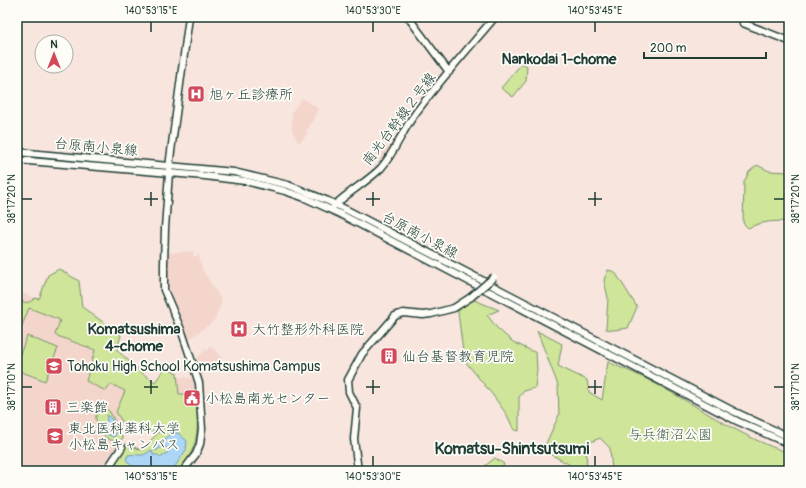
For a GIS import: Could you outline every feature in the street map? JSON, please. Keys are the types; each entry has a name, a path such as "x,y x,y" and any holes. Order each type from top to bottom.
{"street":[{"path":"183,471 197,452 202,429 199,383 182,332 164,290 165,235 169,173 189,17"},
{"path":"408,17 449,72"},
{"name":"南光台幹線２号線","path":"331,210 336,204 382,166 414,116 495,17"},
{"path":"747,17 743,23 789,41"},
{"name":"台原南小泉線","path":"17,152 222,170 305,198 331,210 597,349 789,444"},
{"name":"台原南小泉線","path":"17,160 245,178 288,185 336,204 738,418"},
{"path":"358,471 354,439 357,408 349,392 348,380 362,354 395,316 403,313 423,315 432,314 454,308 471,297 494,277"},
{"path":"738,418 789,437"},
{"path":"106,471 122,447"}],"shaded area":[{"path":"302,98 319,109 306,132 308,133 299,143 292,131 292,112"},
{"path":"381,142 392,149 381,161 374,155 377,152 375,146"},
{"path":"193,251 193,256 199,256 202,269 222,301 214,321 188,340 170,290 167,276 166,253"},
{"name":"Tohoku High School Komatsushima Campus","path":"17,291 35,298 30,303 29,308 60,320 55,335 95,351 106,391 110,384 126,391 116,412 128,431 104,471 17,471"},
{"path":"211,347 223,357 204,374 200,374 194,361 206,349 207,351"},
{"path":"178,377 193,378 196,390 179,394"}],"green space":[{"path":"522,63 527,66 526,81 513,97 501,88"},
{"path":"757,165 769,171 789,172 789,222 768,222 748,228 743,223 744,182 749,172"},
{"path":"59,269 79,281 82,307 121,335 117,350 142,373 155,382 166,367 177,373 179,394 196,390 197,433 195,442 192,451 178,471 111,471 111,466 127,444 141,450 160,431 128,431 116,412 125,391 111,384 106,391 86,381 95,350 55,335 60,320 29,308 21,328 17,327 17,300 27,302 35,298 39,299 48,275"},
{"path":"608,270 615,272 637,307 628,328 614,330 606,329 608,298 604,280"},
{"path":"474,300 499,310 487,315 497,328 513,342 536,353 537,369 535,388 524,391 519,397 519,431 514,430 507,415 492,394 464,360 458,312 461,306"},
{"name":"与兵衛沼公園","path":"537,331 562,344 558,366 587,380 589,392 602,400 608,362 652,382 738,431 772,447 789,453 789,471 612,471 610,448 600,438 586,444 587,471 581,471 543,450 559,415 558,385"},
{"path":"27,336 58,348 45,381 17,370 17,362"},
{"path":"103,406 110,412 123,438 119,441 109,439 100,429 96,417 97,413"},
{"path":"495,458 504,464 501,471 482,470 485,466"}],"water":[{"path":"107,415 111,418 115,425 116,434 114,437 106,434"},
{"path":"172,433 178,433 187,441 186,450 172,471 135,471 126,460 128,455 142,455 151,450 153,455 162,457 168,452 166,447 162,447 155,451 153,449"}],"place":[{"name":"旭ヶ丘診療所","path":"196,94"},
{"name":"大竹整形外科医院","path":"239,329"},
{"name":"仙台基督教育児院","path":"389,356"},
{"name":"Tohoku High School Komatsushima Campus","path":"54,366"},
{"name":"小松島南光センター","path":"192,398"},
{"name":"三楽館","path":"53,407"},
{"name":"東北医科薬科大学 小松島キャンパス","path":"55,436"}],"district":[{"name":"Nankodai 1-chome","path":"559,59"},
{"name":"Komatsushima 4-chome","path":"134,338"},
{"name":"Komatsu-Shintsutsumi","path":"512,449"}]}
